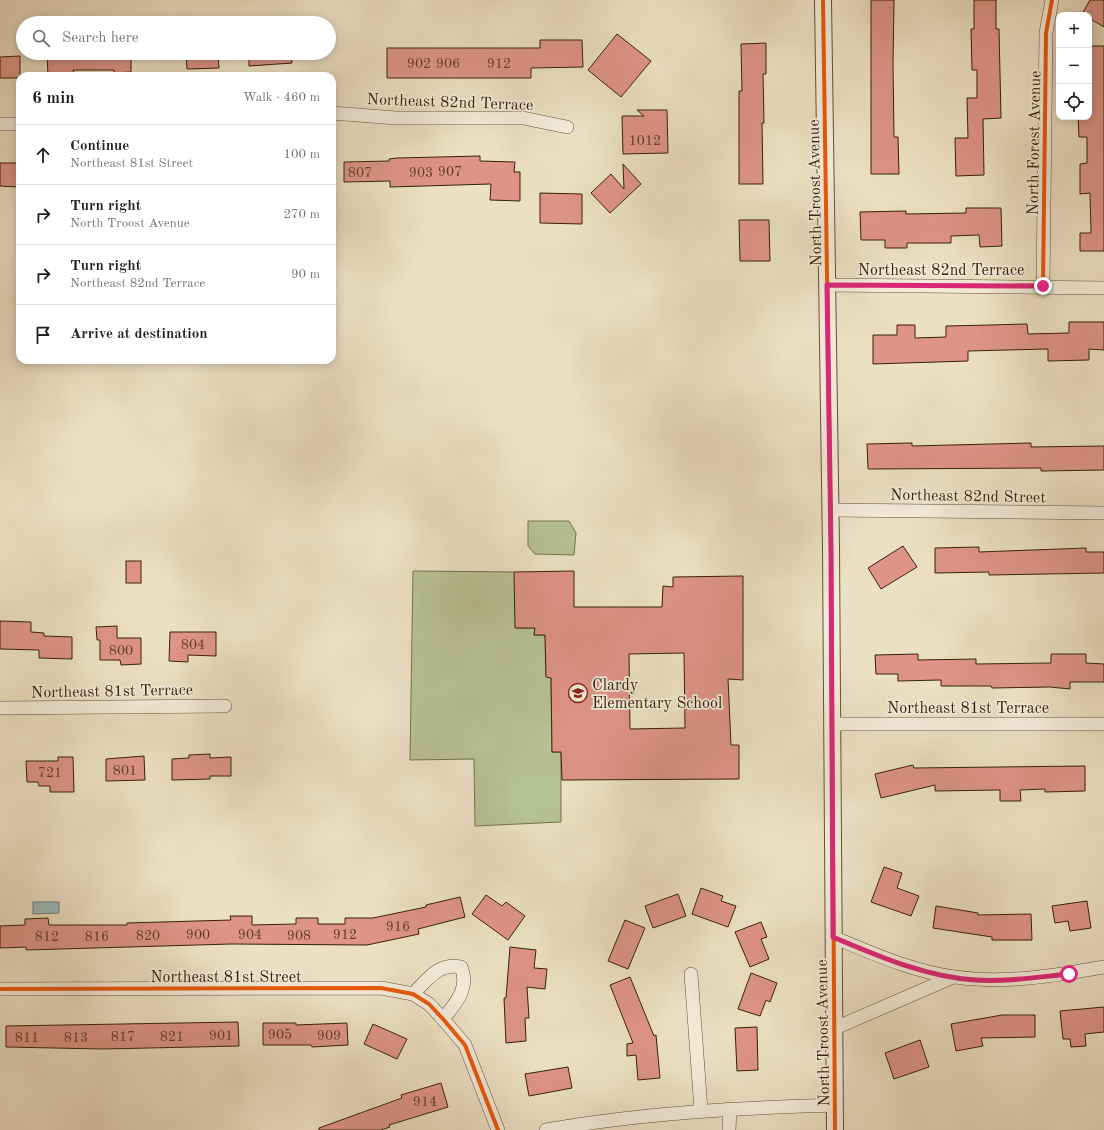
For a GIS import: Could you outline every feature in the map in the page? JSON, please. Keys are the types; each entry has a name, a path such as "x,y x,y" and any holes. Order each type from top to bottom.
{"street":[{"name":"North Troost Avenue","path":"823,0 831,510 831,724 835,1130"},
{"name":"North Forest Avenue","path":"1043,286 1046,33 1052,0"},
{"name":"Northeast 82nd Terrace","path":"336,113 396,118 523,118 567,127"},
{"path":"0,124 16,124"},
{"name":"Northeast 82nd Terrace","path":"827,285 1043,286 1104,288"},
{"name":"Northeast 82nd Street","path":"831,510 1104,514"},
{"name":"Northeast 81st Terrace","path":"0,708 225,706"},
{"name":"Northeast 81st Terrace","path":"831,724 1104,724"},
{"path":"833,937 911,967 953,977 976,980 1013,979 1069,974 1104,967"},
{"path":"414,994 439,969 451,965 462,967 464,974 464,986 460,999 443,1019"},
{"path":"691,974 701,1110"},
{"path":"834,1029 953,977"},
{"name":"Northeast 81st Street","path":"0,989 381,988 414,994 429,1004 466,1045 498,1130"},
{"path":"546,1130 614,1119 701,1110 835,1105"},
{"path":"730,1109 730,1130"}],"green space":[{"path":"528,521 569,521 576,533 574,555 535,554 528,546"},
{"path":"413,571 515,572 516,628 535,628 534,635 545,635 546,676 551,678 552,752 561,752 561,822 475,826 474,759 410,760"}],"water":[{"path":"33,902 59,902 59,913 33,914"}],"building":[{"path":"871,0 894,0 894,137 898,137 899,174 871,174"},
{"path":"974,0 996,0 996,29 999,29 1001,118 983,119 984,175 956,176 955,138 968,138 967,98 977,98 977,70 972,70 971,29 974,29"},
{"path":"1090,0 1104,0 1104,27 1092,20 1092,12 1083,12"},
{"path":"617,34 651,61 621,97 588,70"},
{"path":"540,40 582,40 583,67 531,68 531,78 387,78 387,48 540,48"},
{"path":"766,43 766,74 763,74 763,184 739,184 739,91 742,91 741,44"},
{"path":"1092,46 1104,46 1104,251 1080,251 1080,233 1091,233 1090,193 1080,194 1080,164 1087,163 1087,137 1079,137 1078,120 1092,120"},
{"path":"16,56 16,60 20,60 20,72 16,72 16,78 0,78 0,57"},
{"path":"47,60 131,60 131,72 114,72 114,70 73,70 73,72 48,72"},
{"path":"186,60 218,60 219,68 187,69"},
{"path":"249,60 292,60 292,63 249,66"},
{"path":"637,110 667,110 668,153 623,154 622,116 644,116"},
{"path":"480,156 480,161 515,162 514,172 520,172 520,201 490,200 491,184 390,187 390,181 344,182 344,162 389,161 389,159 397,158"},
{"path":"0,163 16,163 16,187 0,186"},
{"path":"623,164 641,184 610,213 591,193 611,174 624,189"},
{"path":"540,193 582,194 582,224 540,223"},
{"path":"966,208 1001,208 1002,246 980,247 979,235 951,236 951,243 907,243 907,248 885,248 885,240 861,240 860,212 906,211 906,214 966,213"},
{"path":"739,220 769,220 770,261 740,261"},
{"path":"1069,322 1104,322 1104,350 1089,349 1089,360 1048,361 1048,349 968,351 968,361 873,364 873,335 897,335 897,325 915,325 915,338 946,337 946,326 1027,324 1028,334 1069,333"},
{"path":"912,443 912,446 1031,443 1031,447 1104,446 1104,470 1041,471 1041,468 868,469 867,444"},
{"path":"903,546 917,567 881,589 868,568"},
{"path":"979,547 979,552 1086,548 1086,552 1104,552 1104,573 989,575 989,572 935,573 935,548"},
{"path":"126,561 141,561 141,583 126,583"},
{"name":"Clardy Elementary School","path":"574,571 574,607 662,607 663,586 673,587 673,577 743,576 743,680 728,679 731,745 739,745 739,779 562,780 561,752 552,752 551,678 546,677 545,635 534,635 535,628 515,628 514,572","holes":["684,653 685,728 630,729 629,654"]},
{"path":"0,621 31,622 31,632 44,633 44,636 72,637 72,659 39,658 39,650 0,649"},
{"path":"117,626 117,638 141,638 141,664 121,665 120,660 100,660 100,640 97,640 96,627"},
{"path":"170,632 216,632 216,656 188,655 188,662 169,661"},
{"path":"918,654 918,660 976,659 976,664 1051,663 1051,654 1086,654 1086,663 1104,664 1104,682 1070,682 1070,689 1050,687 992,688 991,686 941,686 941,680 898,681 898,674 876,674 875,655"},
{"path":"210,754 210,758 231,757 231,776 210,776 210,779 172,780 172,759 189,758 189,755"},
{"path":"144,756 145,780 106,781 106,759"},
{"path":"58,757 73,757 74,792 50,792 50,786 39,786 38,782 27,782 26,761 58,761"},
{"path":"913,765 914,768 1085,766 1085,791 1045,792 1045,789 1020,790 1021,801 1000,801 1000,790 935,791 935,785 881,798 875,774"},
{"path":"884,867 902,873 897,888 919,896 911,916 871,902"},
{"path":"701,888 723,896 721,901 736,906 728,927 692,914"},
{"path":"678,894 686,916 653,928 645,906"},
{"path":"486,895 502,906 506,902 525,916 508,940 472,914"},
{"path":"460,897 465,917 418,929 419,934 367,945 231,944 26,950 26,947 0,948 0,926 25,925 25,919 48,918 49,925 127,925 127,923 231,920 230,916 252,916 252,925 296,924 296,918 318,918 318,924 345,924 345,918 373,918 426,907 426,905"},
{"path":"1087,901 1091,928 1070,931 1068,921 1055,923 1052,906"},
{"path":"936,906 978,913 978,915 1031,914 1032,940 992,940 992,937 933,928"},
{"path":"625,920 645,928 628,969 608,961"},
{"path":"761,922 767,937 761,939 769,959 750,967 735,932"},
{"path":"510,947 536,950 534,968 547,969 545,989 527,987 529,1018 525,1018 526,1041 506,1043 504,998 506,998"},
{"path":"751,973 777,983 770,1002 766,1000 760,1016 738,1009"},
{"path":"630,977 654,1036 656,1035 660,1078 638,1080 636,1055 627,1056 627,1044 633,1043 610,985"},
{"path":"1104,1007 1104,1032 1085,1034 1086,1046 1071,1047 1070,1039 1063,1039 1060,1011"},
{"path":"1002,1015 1035,1015 1035,1037 981,1038 983,1046 956,1051 951,1024"},
{"path":"238,1022 239,1046 103,1049 6,1047 6,1026"},
{"path":"263,1023 296,1023 296,1025 347,1023 348,1045 312,1047 311,1045 263,1045"},
{"path":"373,1024 407,1039 397,1059 364,1044"},
{"path":"757,1027 758,1070 737,1071 735,1028"},
{"path":"920,1040 929,1067 894,1079 885,1053"},
{"path":"568,1067 572,1088 529,1096 525,1074"},
{"path":"441,1083 448,1107 389,1125 390,1127 381,1130 319,1130 319,1128 402,1098 401,1095"}],"cycle path":[{"path":"823,0 831,549 835,1130"},
{"path":"1043,286 1046,33 1052,0"},
{"path":"0,989 381,988 413,994 429,1004 465,1045 498,1130"}],"place":[{"name":"Clardy Elementary School","path":"578,693"}],"route":[{"path":"1043,286 827,285 831,549 833,937 870,953 911,967 953,977 976,980 1013,979 1069,974"}]}
